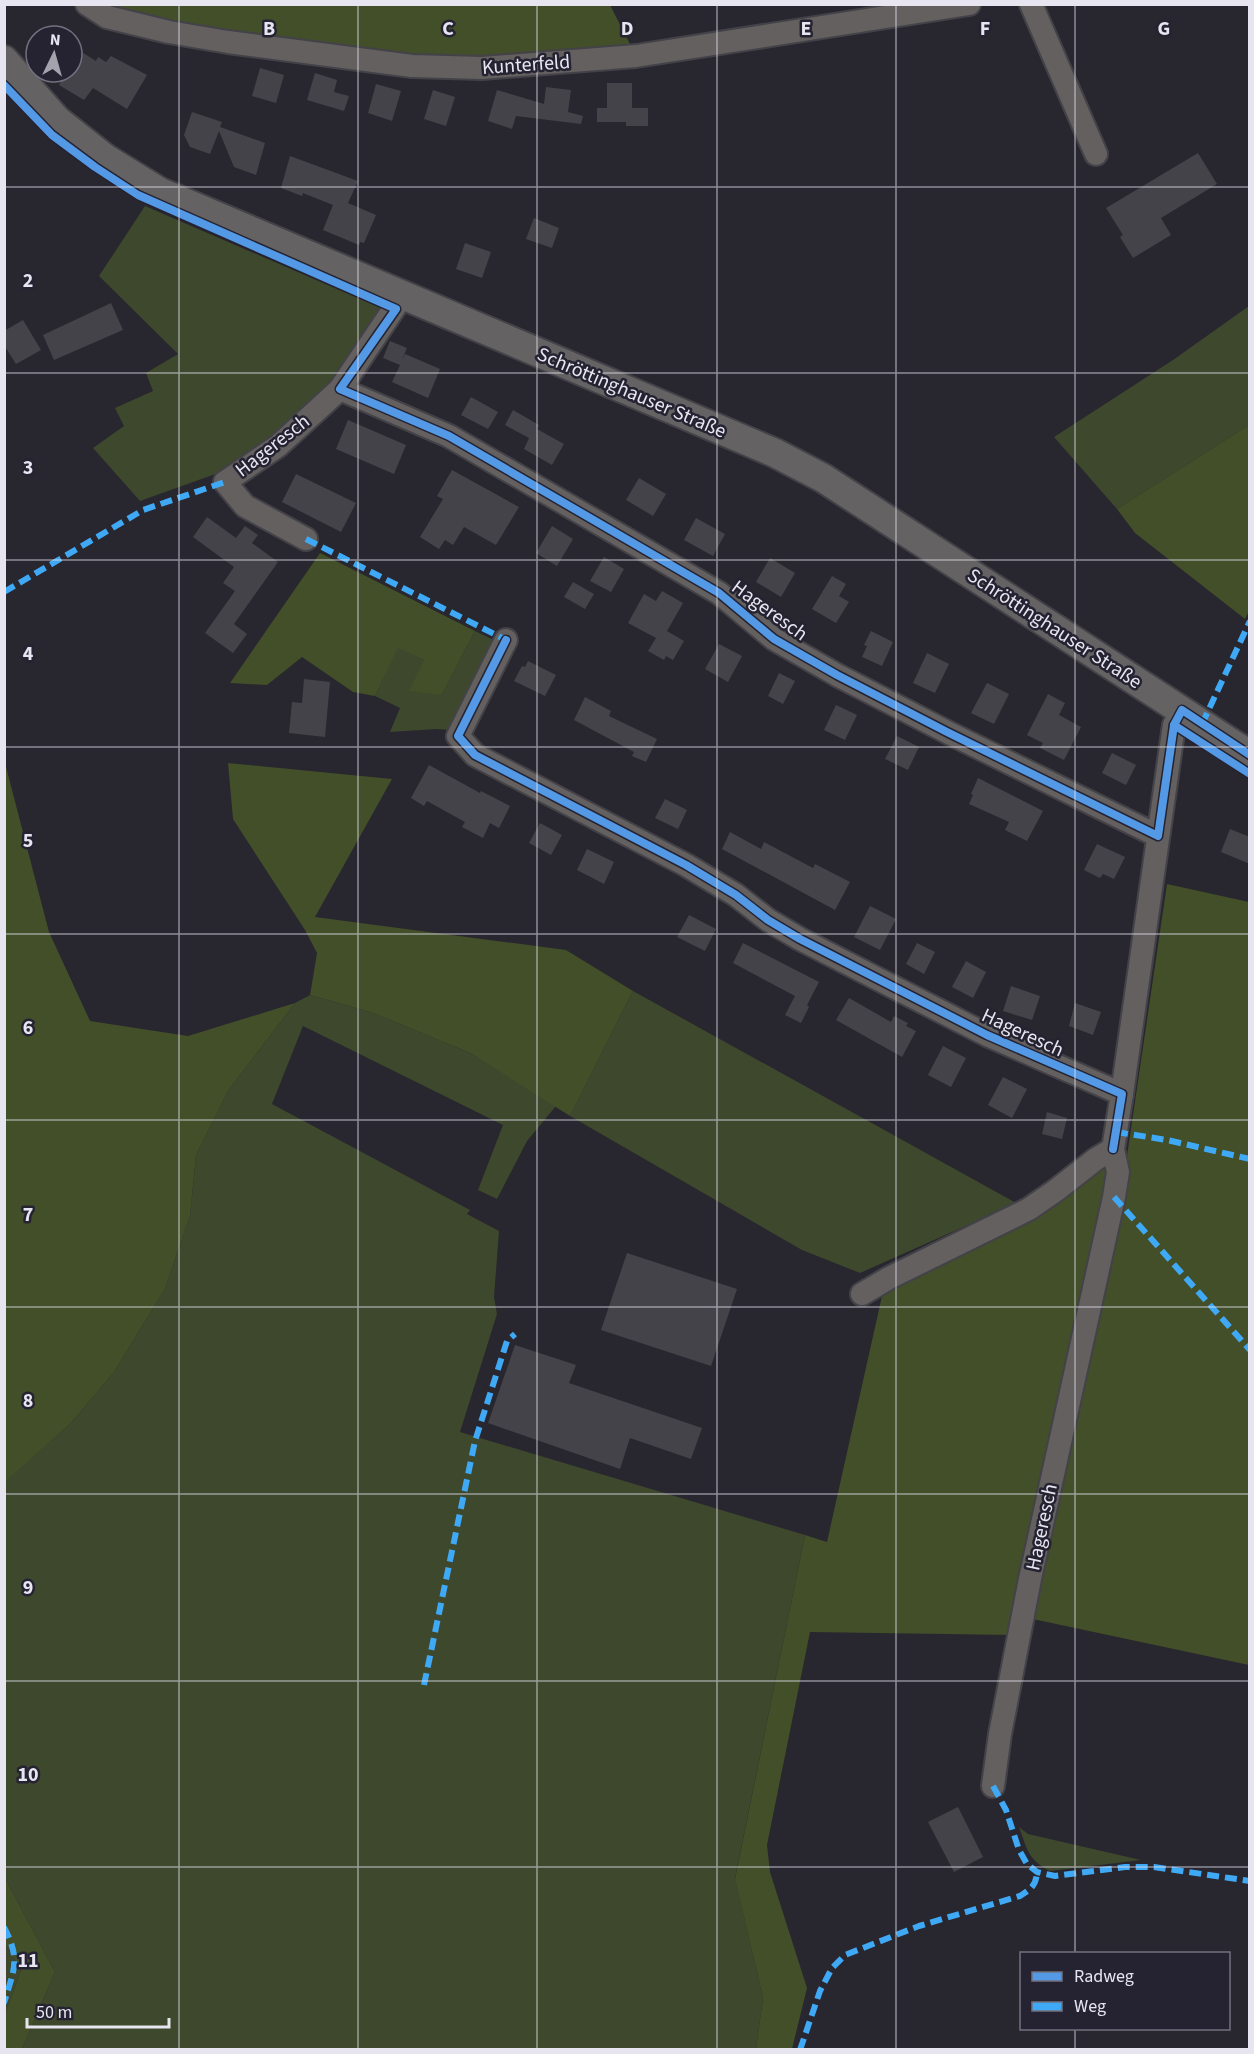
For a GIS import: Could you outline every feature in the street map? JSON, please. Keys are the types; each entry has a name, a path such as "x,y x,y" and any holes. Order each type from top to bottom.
{"main road":[{"name":"Schröttinghauser Straße","path":"4,60 57,120 105,158 160,192 775,453 823,478 1250,755"}],"street":[{"name":"Kunterfeld","path":"87,4 106,16 169,32 228,42 412,66 482,68 636,56 969,4"},
{"path":"1031,4 1096,154"},
{"name":"Hageresch","path":"306,539 245,506 225,482 278,446 340,389 403,295"},
{"name":"Hageresch","path":"340,389 449,436 719,593 774,639 837,675 1158,836"},
{"name":"Hageresch","path":"506,640 458,736 475,755 695,870 800,939 987,1035 1122,1094"},
{"name":"Hageresch","path":"993,1786 1000,1734 1030,1579 1114,1197 1118,1172 1113,1149 1174,725 1182,710"},
{"path":"862,1294 889,1278 1029,1209 1113,1149"}],"green space":[{"path":"99,5 610,5 632,48 481,61 413,57 183,26"},
{"path":"145,206 386,310 332,383 268,440 221,472 140,501 93,448 124,426 115,408 153,391 146,373 178,354 99,276"},
{"path":"1249,306 1249,425 1117,509 1054,437 1173,360"},
{"path":"1249,425 1250,609 1245,619 1135,533 1117,509"},
{"path":"320,553 475,631 442,695 409,691 424,660 398,648 375,696 353,692 302,657 267,685 230,683"},
{"path":"475,631 498,642 453,730 390,732 400,708 375,696 398,647 424,660 442,695"},
{"path":"5,763 49,932 90,1021 188,1036 295,1003 228,1091 196,1155 190,1216 165,1289 114,1372 71,1423 5,1482"},
{"path":"228,763 392,779 315,917 566,950 633,991 570,1116 470,1053 373,1013 310,995 317,953 305,930 233,819"},
{"path":"1167,884 1249,902 1249,1665 1028,1618 1012,1635 810,1632 767,1845 770,1872 807,1988 792,2049 756,2049 763,1998 735,1879 805,1535 827,1542 884,1287 1062,1201 1104,1164 1122,1190"},
{"path":"633,991 1020,1205 970,1224 860,1273 802,1250 570,1116"},
{"path":"310,995 373,1013 470,1053 556,1106 527,1141 497,1199 478,1190 503,1125 303,1026 272,1104 470,1210 467,1214 499,1231 494,1297 497,1314 460,1432 805,1535 735,1878 763,1998 756,2049 22,2049 55,1972 5,1878 4,1482 71,1423 114,1372 165,1289 190,1216 196,1155 228,1091 295,1003"},
{"path":"1019,1827 1028,1834 1141,1860 1050,1871 1033,1858"},
{"path":"5,1878 55,1972 22,2049 5,2049 5,2014 21,1970 5,1944"},
{"path":"5,1944 21,1970 5,2014"}],"building":[{"path":"84,54 96,61 98,57 106,62 111,56 147,75 127,109 93,88 84,100 59,85 84,84"},
{"path":"260,68 284,75 276,103 252,96"},
{"path":"315,73 337,80 334,92 349,96 344,111 307,100"},
{"path":"607,83 632,83 632,108 648,108 648,126 626,126 626,122 597,122 597,108 607,108"},
{"path":"376,84 401,91 392,121 368,113"},
{"path":"546,87 571,90 568,112 583,116 581,124 516,116 512,129 488,121 497,90 544,104"},
{"path":"433,90 455,97 446,126 424,119"},
{"path":"192,112 222,122 220,127 265,143 256,175 234,167 219,131 210,154 190,147 184,135"},
{"path":"1198,153 1217,184 1161,218 1171,235 1133,258 1120,237 1123,235 1106,208"},
{"path":"290,156 358,181 348,203 376,215 364,243 360,242 359,245 323,230 333,205 303,193 302,196 281,188"},
{"path":"534,218 559,228 552,248 526,239"},
{"path":"465,243 491,252 482,278 456,269"},
{"path":"111,303 123,330 54,360 43,335"},
{"path":"23,320 41,350 16,364 4,345 4,331"},
{"path":"390,341 407,348 401,362 405,354 440,369 428,398 392,382 400,365 383,358"},
{"path":"471,397 498,412 488,429 461,415"},
{"path":"513,410 539,425 537,429 564,444 552,465 524,449 529,438 505,425"},
{"path":"348,420 406,445 394,474 336,449"},
{"path":"452,470 519,507 496,545 464,527 453,545 445,540 439,549 420,537 443,499 437,496"},
{"path":"296,474 356,503 341,532 282,502"},
{"path":"639,478 666,494 653,516 626,500"},
{"path":"207,517 236,538 245,526 258,535 252,543 278,562 234,624 247,634 233,653 205,633 235,591 223,583 234,567 193,537"},
{"path":"696,518 725,534 713,556 684,540"},
{"path":"552,526 573,539 557,566 536,553"},
{"path":"604,557 624,569 611,592 590,581"},
{"path":"770,558 795,573 781,597 756,582"},
{"path":"832,576 846,584 839,596 849,602 836,623 812,609"},
{"path":"573,582 594,594 585,609 564,597"},
{"path":"662,591 683,603 667,631 684,641 673,660 666,656 664,660 648,651 656,638 628,623 644,594 656,601"},
{"path":"871,631 893,642 882,666 862,657 867,646 864,645"},
{"path":"719,644 742,656 728,682 705,669"},
{"path":"927,653 949,664 935,693 913,683"},
{"path":"528,661 556,675 545,696 514,681 522,666 525,667"},
{"path":"779,673 795,681 783,704 768,696"},
{"path":"304,679 330,682 325,737 289,733 292,702 302,703"},
{"path":"987,683 1009,694 994,724 971,713"},
{"path":"1048,694 1065,703 1059,715 1081,727 1064,760 1040,748 1043,743 1027,735"},
{"path":"585,697 611,711 609,716 657,739 646,762 632,756 634,752 574,720"},
{"path":"836,705 857,715 845,740 824,730"},
{"path":"897,736 919,747 908,770 885,759"},
{"path":"1112,753 1136,765 1126,785 1102,773"},
{"path":"429,765 480,793 481,791 510,806 499,828 490,823 483,838 462,827 465,822 427,801 424,806 411,798"},
{"path":"978,778 1043,811 1027,841 1005,830 1009,822 969,804"},
{"path":"665,799 687,810 678,829 655,818"},
{"path":"540,823 562,835 551,855 529,843"},
{"path":"1230,829 1250,837 1250,864 1221,852"},
{"path":"730,832 761,849 764,842 813,868 815,864 850,882 835,910 722,849"},
{"path":"1097,844 1125,857 1114,879 1103,874 1100,878 1084,870"},
{"path":"587,849 614,862 604,884 577,870"},
{"path":"870,906 896,919 880,950 854,937"},
{"path":"689,915 716,929 705,951 677,937"},
{"path":"743,943 819,982 801,1023 785,1015 795,996 733,963"},
{"path":"917,943 935,952 924,974 906,964"},
{"path":"966,961 986,972 973,998 952,987"},
{"path":"1011,986 1040,996 1032,1020 1003,1011"},
{"path":"849,998 891,1022 894,1016 908,1023 906,1026 916,1031 902,1057 836,1020"},
{"path":"1075,1003 1101,1012 1093,1035 1069,1026"},
{"path":"943,1046 966,1058 951,1087 928,1075"},
{"path":"1003,1077 1027,1089 1012,1118 988,1105"},
{"path":"1047,1112 1067,1118 1062,1139 1042,1134"},
{"path":"627,1253 737,1289 711,1366 601,1330"},
{"path":"515,1345 576,1365 569,1383 702,1428 691,1459 630,1438 620,1469 488,1423"},
{"path":"958,1807 983,1857 954,1872 928,1822"}],"marked path":[{"path":"4,592 143,510 225,482"},
{"path":"306,539 506,640"},
{"path":"1202,724 1250,621"},
{"path":"1116,1132 1167,1140 1250,1159"},
{"path":"1114,1197 1250,1350"},
{"path":"424,1685 475,1441 507,1341 515,1334"},
{"path":"993,1786 1006,1810 1019,1850 1027,1864 1037,1872 1055,1876 1125,1867 1154,1867 1250,1881"},
{"path":"800,2050 820,1991 832,1968 845,1955 919,1926 1020,1896 1032,1887 1037,1872"},
{"path":"4,1927 13,1948 14,1957 11,1981 4,2003"}],"cycle path":[{"path":"4,85 52,135 138,195 396,309 340,389 449,436 719,593 774,639 837,675 1158,836 1174,725 1182,710 1250,755"},
{"path":"506,640 458,736 475,755 686,865 736,895 768,920 800,939 987,1035 1122,1094 1113,1149"},
{"path":"1174,725 1250,774"}]}
